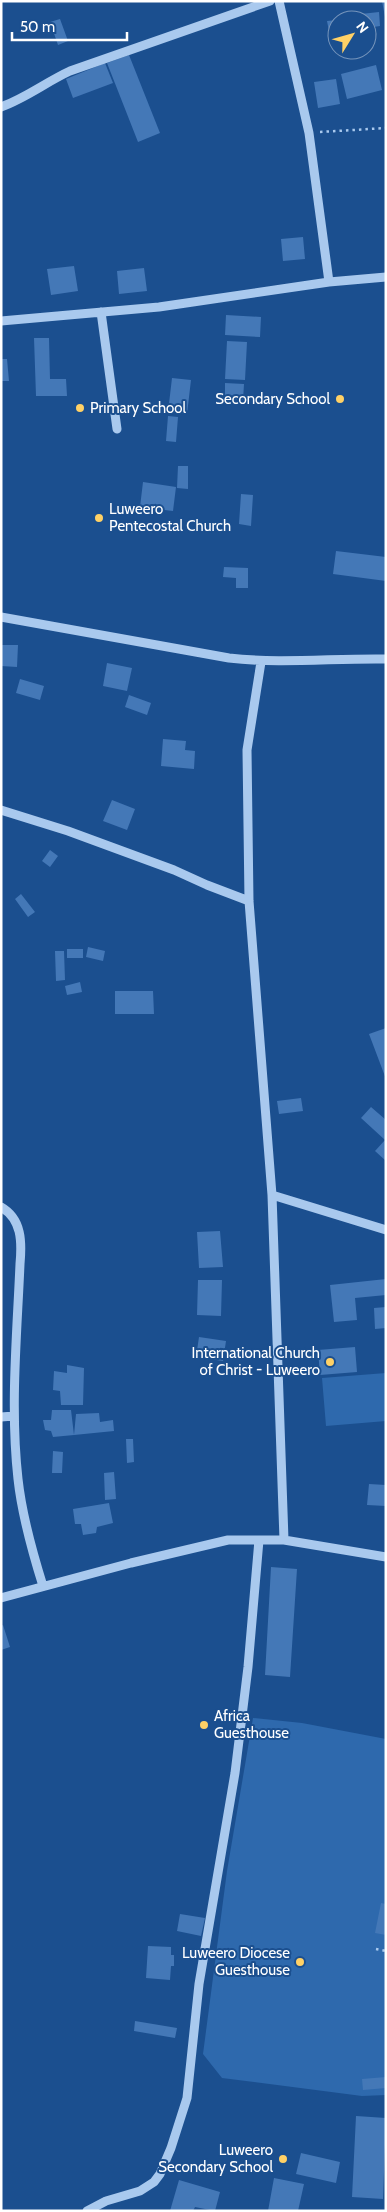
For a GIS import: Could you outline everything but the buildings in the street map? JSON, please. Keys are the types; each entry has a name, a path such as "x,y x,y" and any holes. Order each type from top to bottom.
{"street":[{"path":"1,106 12,103 49,80 70,71 270,1"},
{"path":"279,1 309,133 329,282"},
{"path":"1,320 159,307 329,282 386,277"},
{"path":"102,312 117,428"},
{"path":"1,617 261,662 340,658 386,659"},
{"path":"261,662 253,700 247,750 249,901 272,1195 284,1540"},
{"path":"1,810 68,831 174,870 249,901"},
{"path":"272,1195 386,1230"},
{"path":"1,1207 15,1218 21,1247 14,1416 18,1480 27,1532 42,1586"},
{"path":"1,1417 14,1416"},
{"path":"1,1598 228,1540 284,1540 386,1557"},
{"path":"87,2211 106,2201 140,2191 154,2182 164,2166 187,2098 199,1984 240,1734 259,1540"}],"path":[{"path":"309,133 349,128 386,128"},
{"path":"376,1949 386,1950"}],"shaded area":[{"path":"386,1373 386,1421 326,1426 322,1378"},
{"name":"Luweero Diocese Guesthouse","path":"253,1718 302,1723 386,1739 386,2095 362,2096 222,2078 203,2054 227,1871"}],"place":[{"name":"Secondary School","path":"340,399"},
{"name":"Primary School","path":"80,408"},
{"name":"Luweero Pentecostal Church","path":"99,518"},
{"name":"International Church of Christ - Luweero","path":"330,1362"},
{"name":"Africa Guesthouse","path":"204,1725"},
{"name":"Luweero Diocese Guesthouse","path":"300,1962"},
{"name":"Luweero Secondary School","path":"283,2159"}]}
